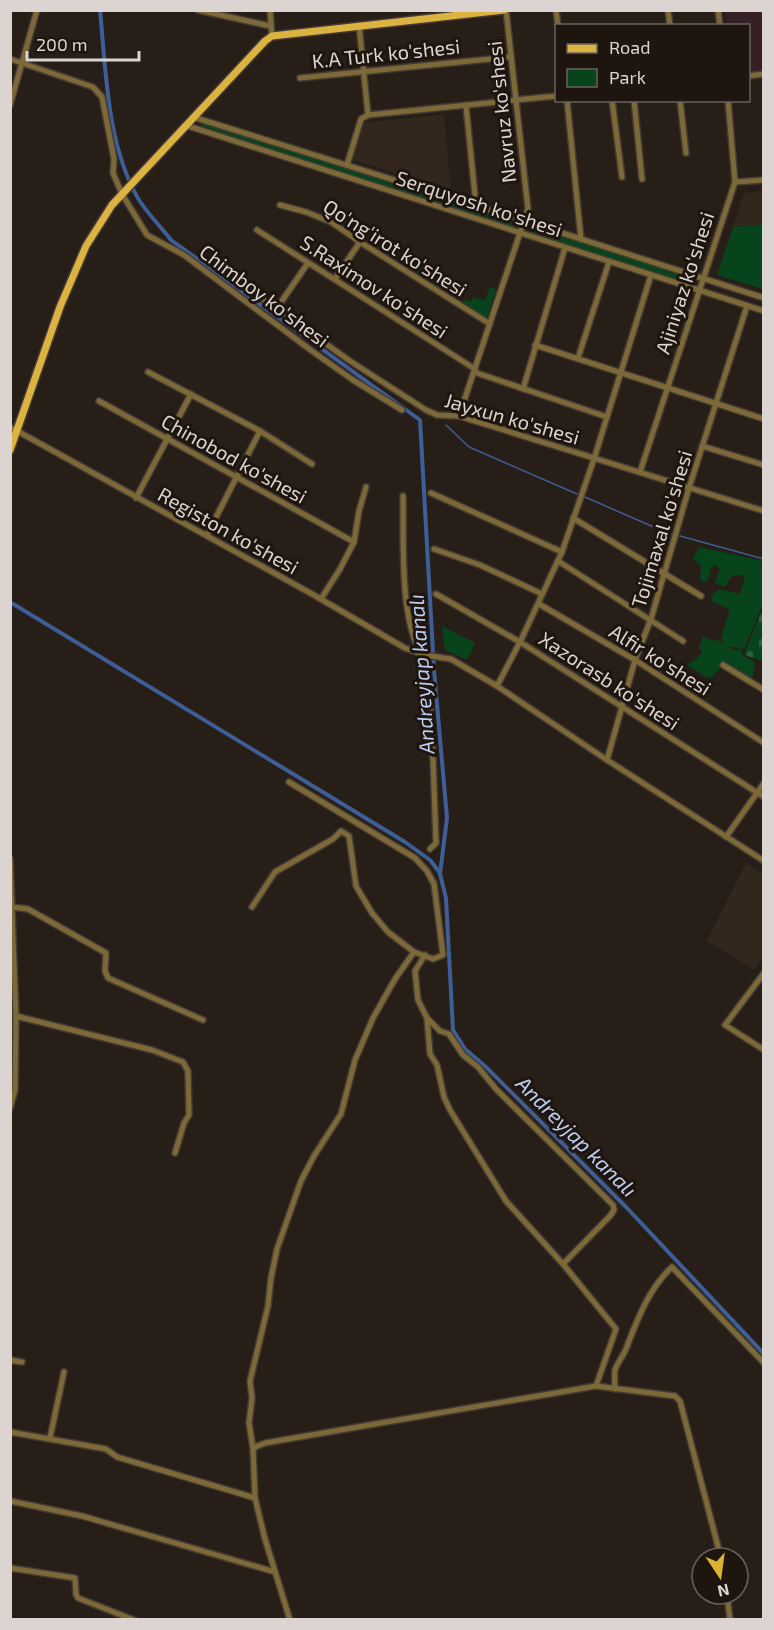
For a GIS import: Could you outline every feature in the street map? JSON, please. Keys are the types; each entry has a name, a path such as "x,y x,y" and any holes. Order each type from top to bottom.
{"main road":[{"path":"10,450 14,429 60,307 86,246 112,205 264,40 272,36 359,25 505,10"}],"street":[{"path":"10,105 37,10"},
{"path":"198,10 270,26"},
{"path":"270,10 272,36"},
{"name":"Navruz ko'shesi","path":"459,416 528,209 505,10"},
{"path":"359,25 368,115"},
{"name":"K.A Turk ko'shesi","path":"300,78 511,57"},
{"path":"10,59 22,63"},
{"name":"Chimboy ko'shesi","path":"22,63 93,87 102,97 114,159 113,173 122,194 147,235 184,255 344,374 402,410"},
{"path":"347,165 361,119 368,115 555,96"},
{"path":"567,102 581,238"},
{"path":"612,102 622,177"},
{"path":"634,102 642,179"},
{"path":"680,102 686,153"},
{"name":"Ajiniyaz ko'shesi","path":"640,472 698,289 735,182 728,102"},
{"path":"466,106 476,205"},
{"name":"Serquyosh ko'shesi","path":"193,117 581,238 764,298"},
{"name":"Serquyosh ko'shesi","path":"185,125 764,311"},
{"path":"735,182 764,180"},
{"name":"Qo'ng'irot ko'shesi","path":"280,205 331,222 490,324"},
{"name":"S.Raximov ko'shesi","path":"257,230 474,371 607,417"},
{"path":"334,279 360,242"},
{"path":"523,389 566,248"},
{"path":"277,308 308,262"},
{"path":"578,358 609,262"},
{"name":"Jayxun ko'shesi","path":"217,266 350,361 437,415 459,416 764,511"},
{"path":"497,686 562,552 594,459 651,275"},
{"name":"Tojimaxal ko'shesi","path":"607,760 635,660 651,619 689,488 747,306"},
{"path":"535,345 764,418"},
{"path":"148,372 260,431 312,464"},
{"path":"136,498 191,394"},
{"name":"Chinobod ko'shesi","path":"99,401 354,542"},
{"name":"Registon ko'shesi","path":"14,429 405,648 445,658 497,686 607,760"},
{"path":"207,536 260,431"},
{"path":"702,447 764,465"},
{"path":"321,599 354,542 366,487"},
{"path":"431,493 562,552"},
{"path":"403,496 407,615 427,662 436,843 430,849"},
{"path":"573,518 701,596"},
{"path":"434,549 480,565 542,594"},
{"path":"558,561 683,641"},
{"name":"Xazorasb ko'shesi","path":"436,594 520,642 764,797"},
{"name":"Alfir ko'shesi","path":"539,603 635,660 764,743"},
{"path":"723,665 764,690"},
{"path":"607,760 764,861"},
{"path":"252,907 275,872 341,831 349,836 356,886 372,913 387,932 414,952 433,959 443,955 434,884 415,858 289,782"},
{"path":"726,837 764,783"},
{"path":"10,860 16,1016 15,1090 10,1108"},
{"path":"12,907 28,909 106,953 105,971 108,978 203,1020"},
{"path":"290,1620 255,1498 253,1448 249,1423 252,1398 250,1381 268,1306 277,1250 301,1181 341,1114 355,1060 374,1018 395,979 414,952"},
{"path":"425,955 416,971 418,1000 427,1018 440,1031 449,1034 463,1055 478,1067 496,1089 613,1205 614,1210 610,1216 563,1264"},
{"path":"764,973 725,1025 764,1050"},
{"path":"16,1016 152,1050 183,1062 188,1071 189,1115 184,1123 175,1153"},
{"path":"427,1018 429,1054 437,1065 444,1097 450,1110 507,1201 616,1329 596,1386"},
{"path":"615,1389 614,1373 637,1321 659,1279 672,1267 764,1363"},
{"path":"10,1360 22,1362"},
{"path":"50,1438 64,1372"},
{"path":"253,1448 265,1443 596,1386 675,1396 680,1401 718,1546"},
{"path":"10,1432 106,1449 117,1457 255,1498"},
{"path":"10,1501 82,1516 275,1572"},
{"path":"10,1568 75,1578 78,1598 134,1620"}],"shaded area":[{"path":"725,11 763,11 763,71 750,73 750,24 726,24"},
{"path":"444,114 451,192 352,159 363,123"},
{"path":"763,191 763,224 733,227 744,193"},
{"path":"746,863 763,874 763,957 754,970 707,941"}],"green space":[{"path":"202,122 517,222 515,228 200,128"},
{"path":"763,224 763,289 717,275 733,227"},
{"path":"532,226 694,280 693,285 530,232"},
{"path":"421,260 443,276 439,284 450,291 448,295 417,273"},
{"path":"490,287 496,289 487,318 463,304 465,299 471,302 473,297 485,300"},
{"path":"699,547 763,561 763,604 744,649 726,646 734,650 741,650 743,656 755,662 752,679 724,661 720,663 719,670 711,677 706,677 688,666 702,652 699,648 703,636 726,645 721,638 730,610 712,601 711,596 719,589 740,594 745,578 742,575 733,576 725,587 715,583 720,569 715,565 711,568 708,581 704,582 700,579 701,566 693,559"},
{"path":"763,607 764,661 744,655"},
{"path":"442,626 475,643 467,660 445,650"}],"waterway":[{"name":"Andreyjap kanalı","path":"100,10 114,132 128,179 146,210 171,240 420,420 434,670 447,818 440,874 446,898 453,1030 465,1049 486,1067 627,1208 764,1354"},
{"path":"446,425 469,447 577,494"},
{"path":"585,497 672,535"},
{"path":"680,536 764,559"},
{"path":"10,602 405,842 430,860 440,873"}]}
